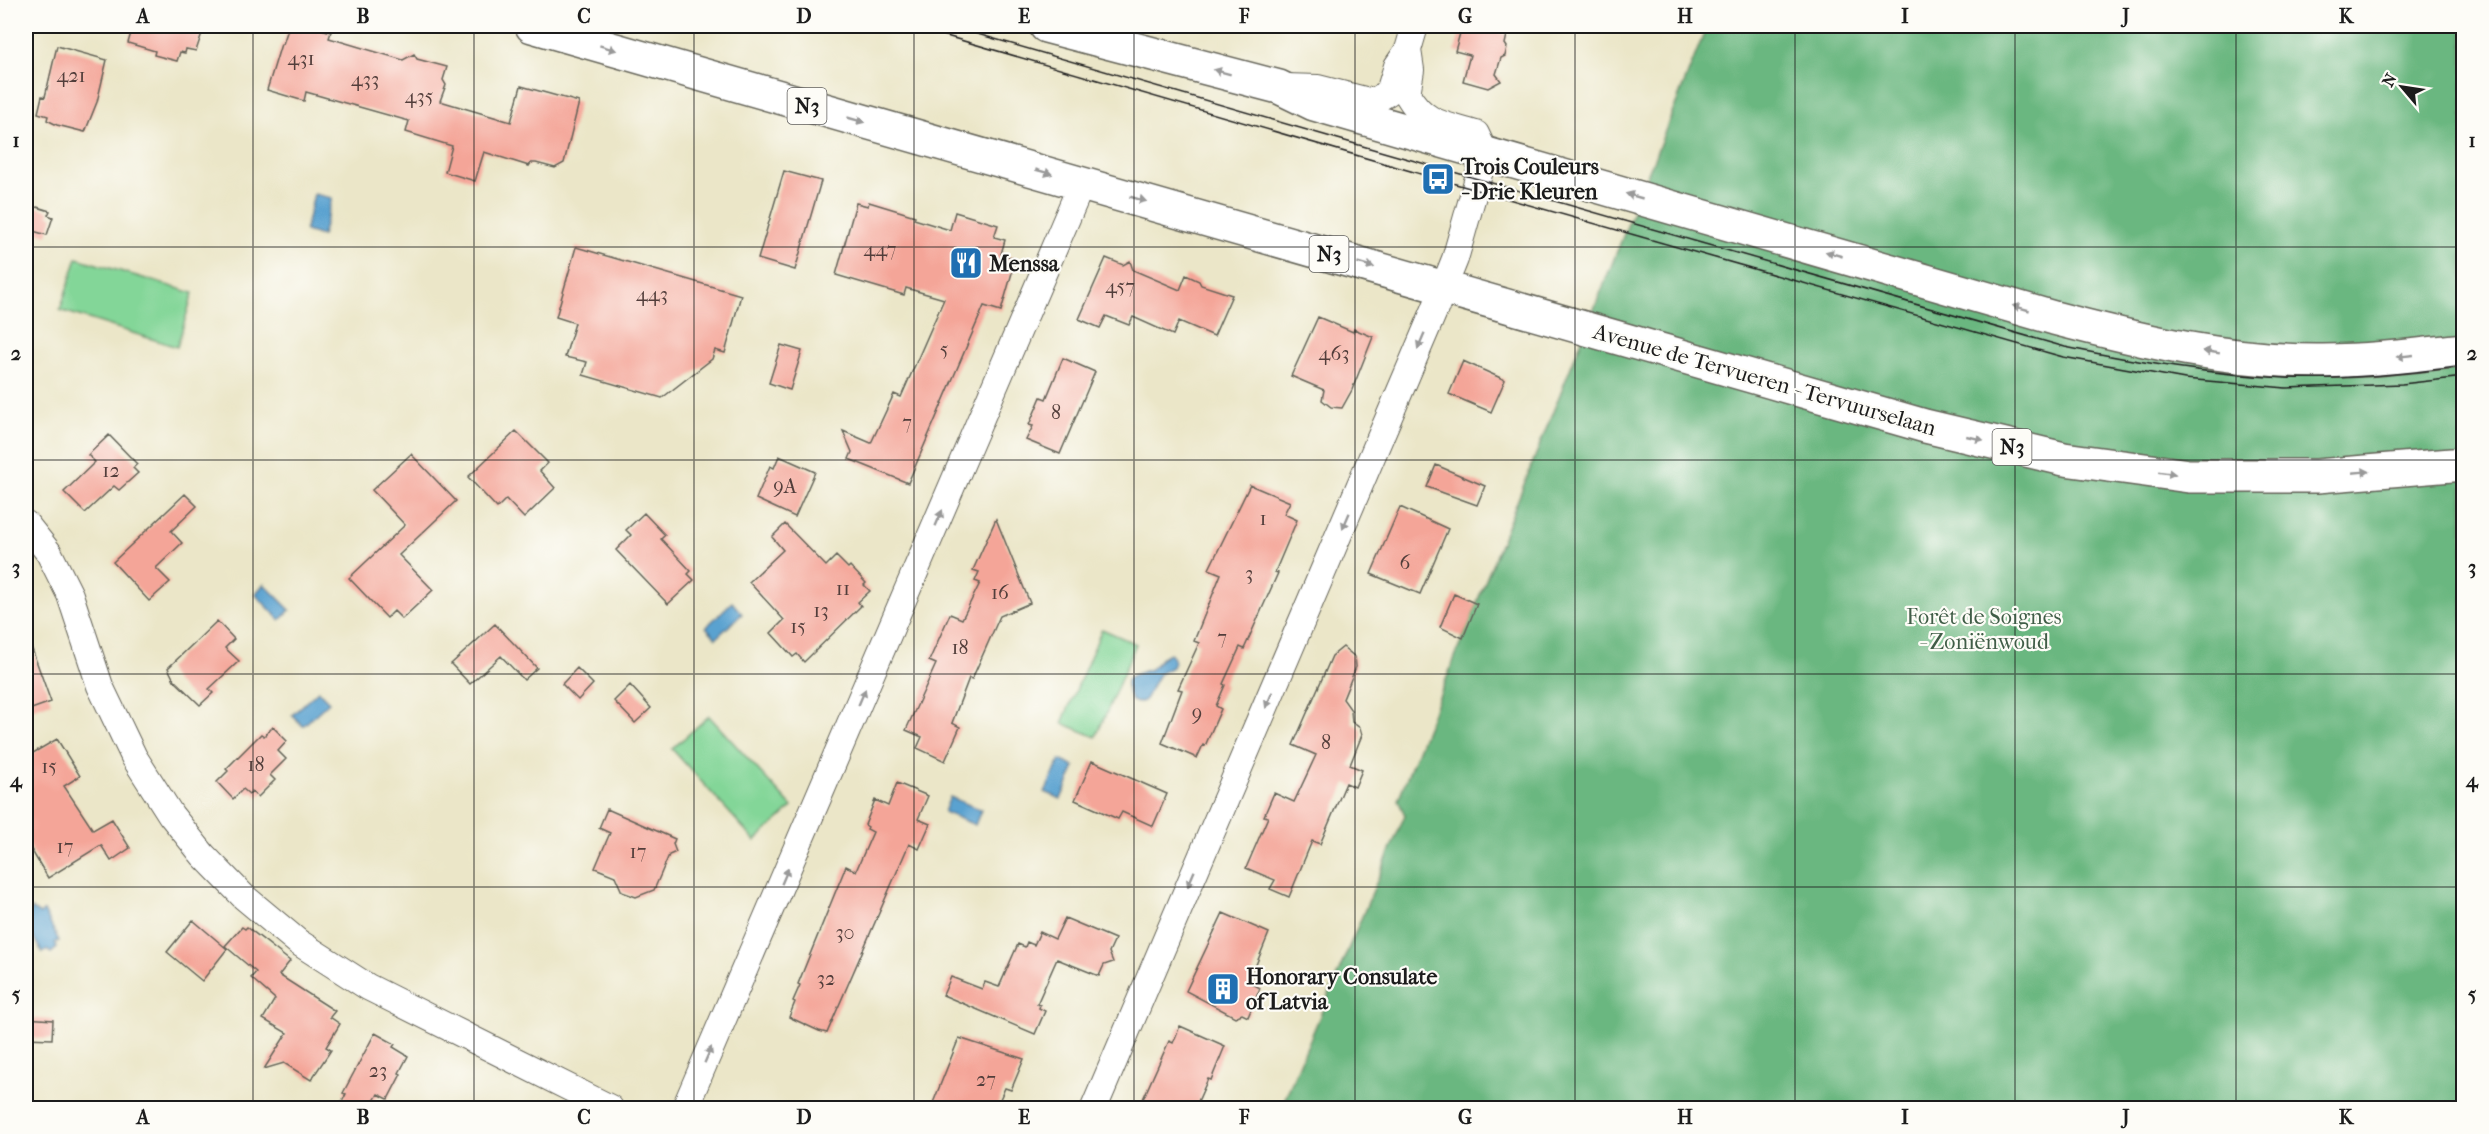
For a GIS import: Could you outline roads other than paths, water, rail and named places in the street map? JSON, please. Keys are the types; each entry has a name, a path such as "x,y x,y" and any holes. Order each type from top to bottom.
{"main road":[{"name":"N3","path":"532,26 1082,183"},
{"path":"1046,26 1279,87 1314,104 2054,318 2142,341 2234,356 2322,361 2400,357 2463,350"},
{"name":"Avenue de Tervueren - Tervuurselaan","path":"1082,183 1925,426 2064,459 2189,476 2316,476 2463,464"}],"street":[{"path":"1279,87 1318,88 1373,102 1389,92 1397,66 1408,50 1415,26"},
{"path":"1094,1108 1455,259 1485,153 1476,134 1428,120 1414,107 1407,94 1411,70 1408,50"},
{"path":"685,1108 1082,183"},
{"path":"26,524 49,553 70,595 100,686 134,757 171,815 203,855 244,897 298,942 368,987 610,1108"}],"water":[{"path":"314,194 332,198 322,236 305,231"},
{"path":"264,584 290,610 280,620 255,594"},
{"path":"732,602 742,614 716,638 706,627"},
{"path":"1170,653 1174,661 1172,667 1159,674 1144,701 1137,703 1131,700 1128,679 1152,668 1164,655"},
{"path":"318,691 329,702 303,726 292,715"},
{"path":"1060,760 1075,767 1061,799 1045,792"},
{"path":"950,797 981,810 975,825 944,812"},
{"path":"32,909 40,914 44,911 59,941 55,942 57,948 51,953 47,950 42,952 26,925 30,921 29,914"}],"tram line":[{"path":"912,26 2063,357 2185,379 2286,388 2402,384 2464,377"},
{"path":"950,26 2065,347 2175,367 2286,378 2375,376 2464,366"}],"place":[{"name":"Trois Couleurs - Drie Kleuren","path":"1438,179"},
{"name":"Menssa","path":"966,263"},
{"name":"Honorary Consulate of Latvia","path":"1223,989"}],"park label":[{"name":"Forêt de Soignes - Zoniënwoud","path":"1984,628"}]}
